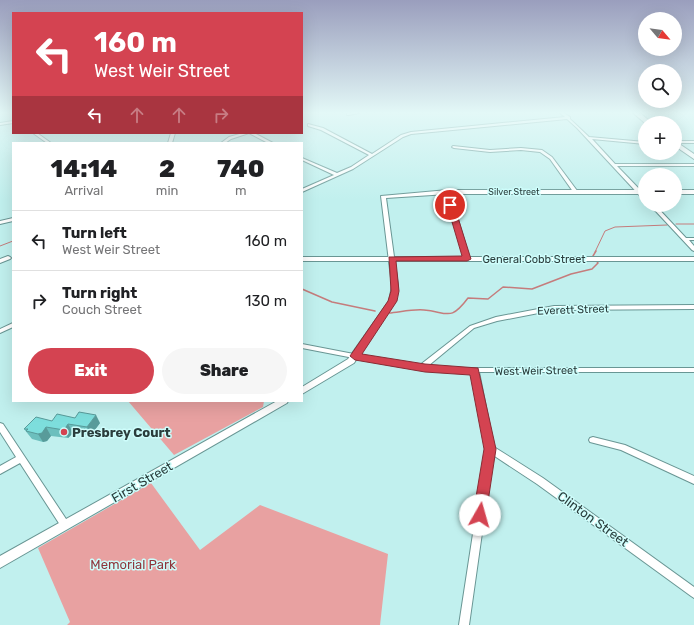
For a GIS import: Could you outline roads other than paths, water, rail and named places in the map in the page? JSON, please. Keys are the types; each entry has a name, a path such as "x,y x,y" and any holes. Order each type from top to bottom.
{"highway":[{"path":"682,148 694,157"}],"street":[{"path":"347,142 372,155"},
{"path":"303,191 337,175 392,142"},
{"path":"592,142 638,188"},
{"path":"454,147 490,151 524,149 541,152 551,158 576,192"},
{"path":"303,159 337,175"},
{"path":"614,165 694,165"},
{"path":"448,192 467,259"},
{"name":"Silver Street","path":"392,259 383,196 448,192 638,192"},
{"path":"682,192 694,192"},
{"path":"659,212 694,249"},
{"path":"0,223 12,219"},
{"path":"684,239 694,238"},
{"path":"0,261 8,258"},
{"name":"General Cobb Street","path":"303,258 694,259"},
{"path":"303,390 346,365 355,356 392,301 395,291 392,259"},
{"name":"Everett Street","path":"420,368 472,327 496,319 554,308 694,307"},
{"path":"0,330 12,324"},
{"name":"West Weir Street","path":"303,346 420,368 475,371 694,370"},
{"path":"464,625 490,449 475,371"},
{"name":"First Street","path":"0,562 282,402"},
{"path":"0,426 65,526"},
{"path":"593,440 622,447 694,480"},
{"name":"Clinton Street","path":"490,449 540,480 694,593"},
{"path":"0,470 21,458"}],"waterway":[{"path":"676,224 694,224"},
{"path":"595,252 605,231 615,227 667,225"},
{"path":"0,246 12,241"},
{"path":"389,313 411,310 432,311 448,314 452,313 457,310 468,298 488,299 503,287 532,289 571,274 592,269 598,263 593,256 596,251"},
{"path":"303,289 332,302 375,311"}],"place":[{"name":"Presbrey Court","path":"64,432"}],"park label":[{"name":"Memorial Park","path":"133,564"}]}
